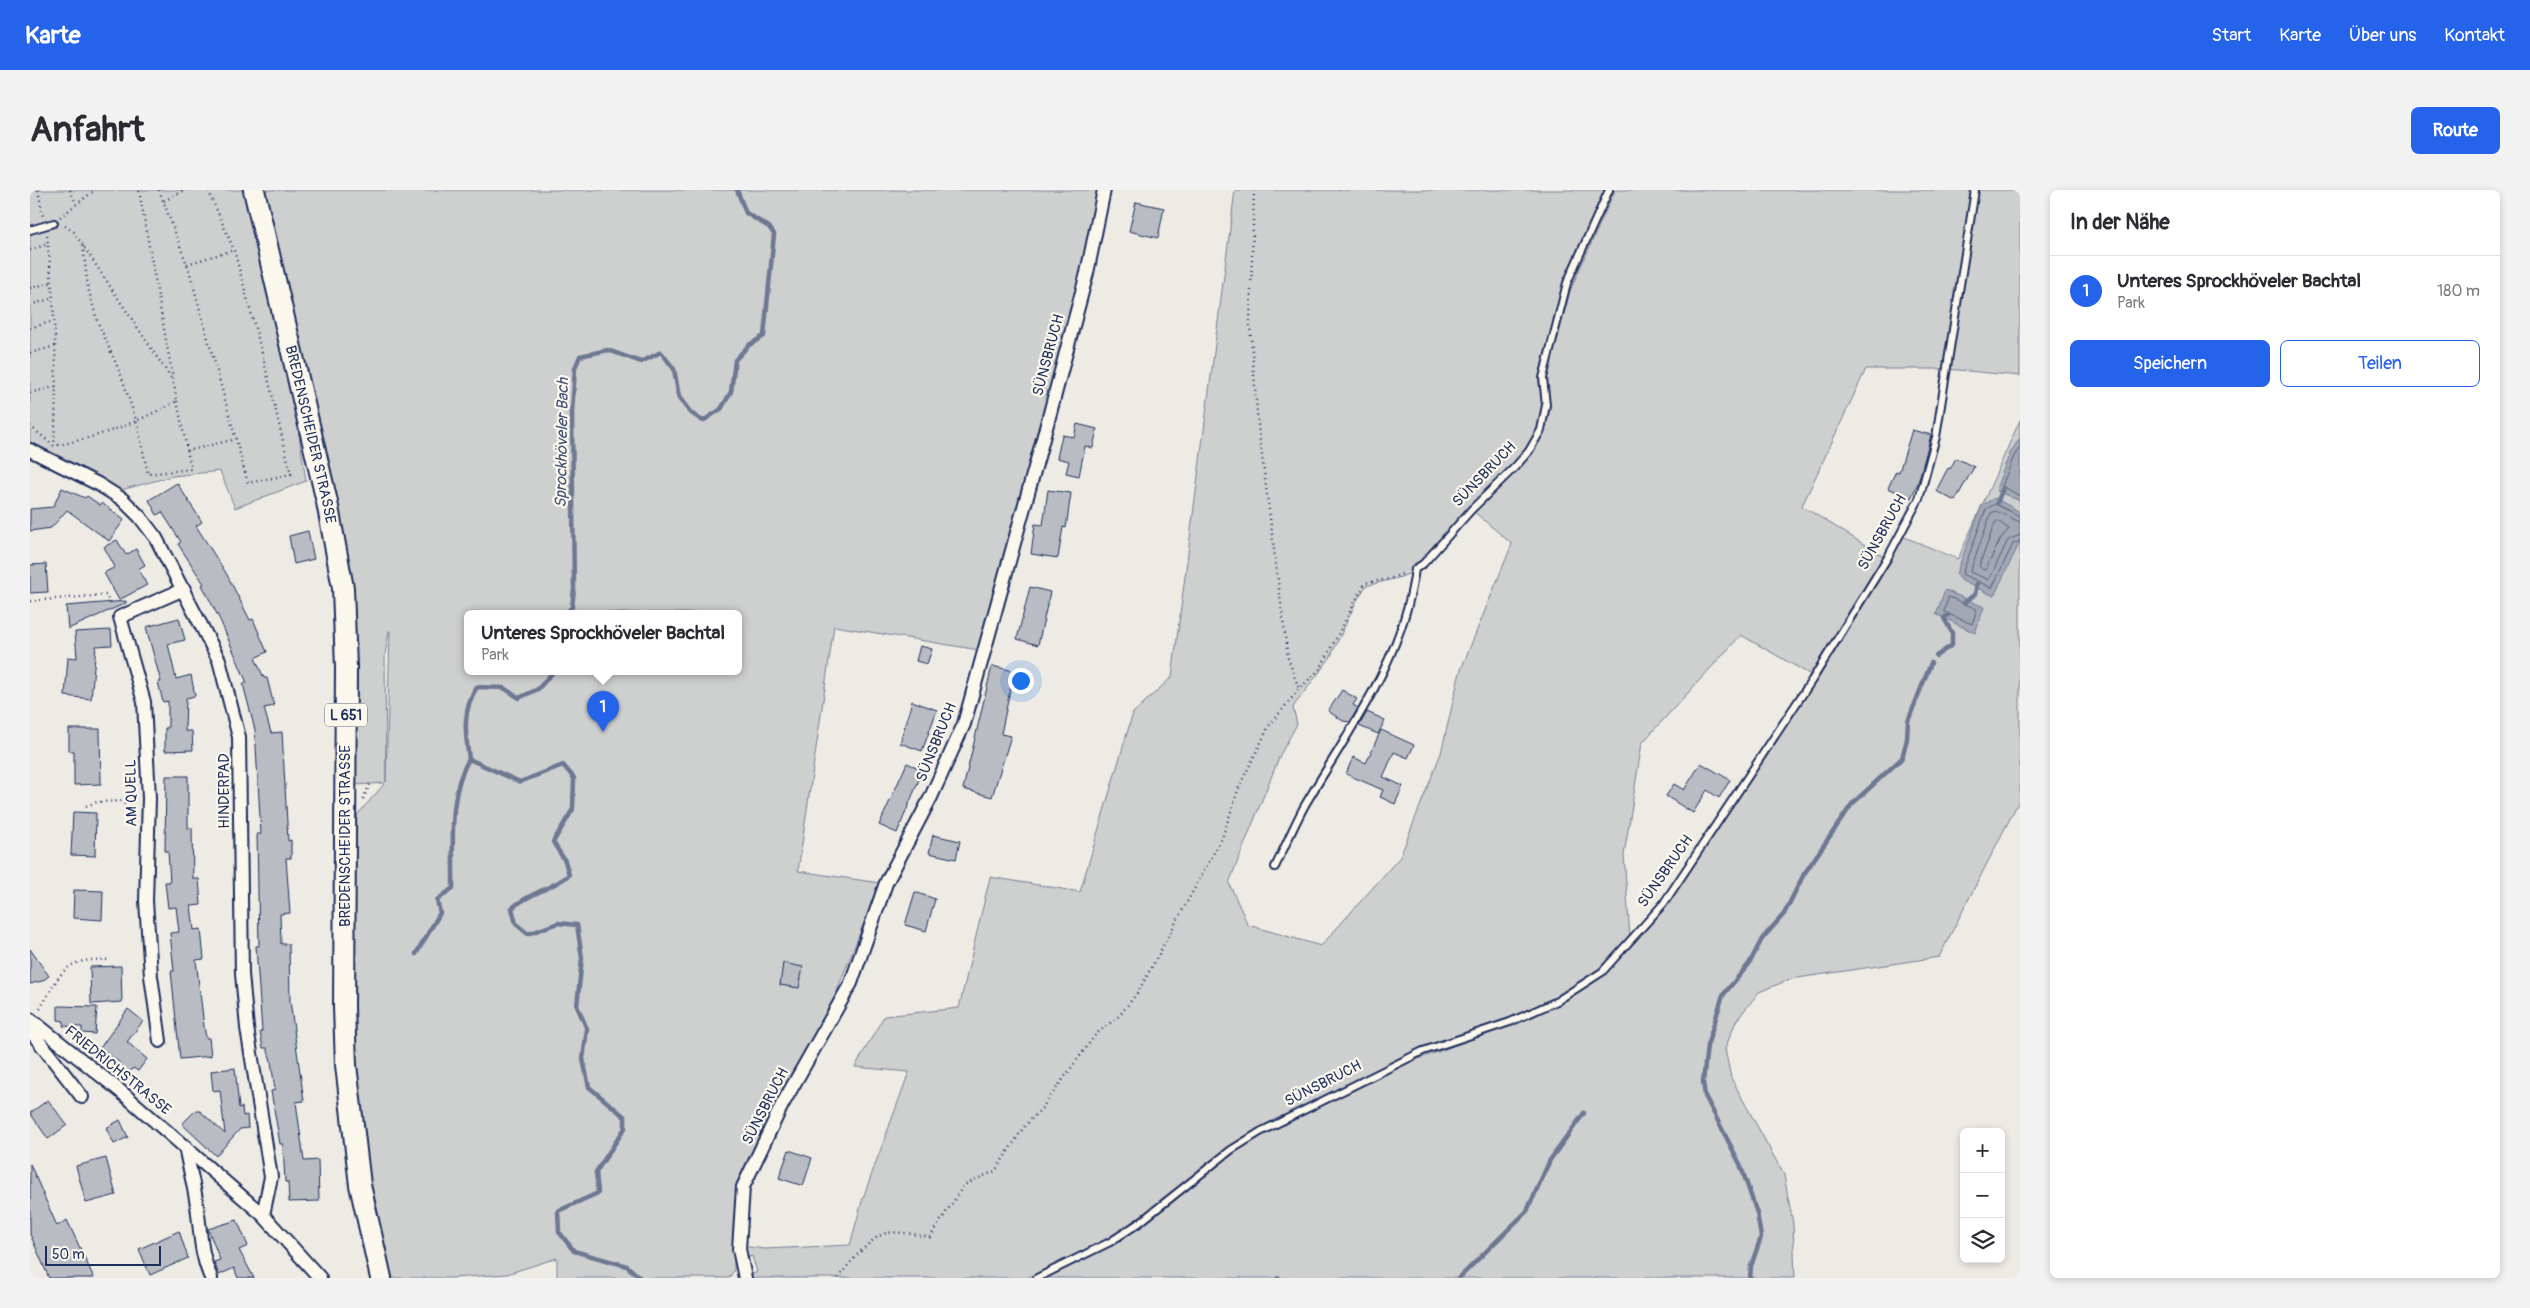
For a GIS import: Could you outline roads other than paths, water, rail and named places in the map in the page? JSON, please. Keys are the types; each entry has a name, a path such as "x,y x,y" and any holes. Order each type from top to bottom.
{"main road":[{"name":"BREDENSCHEIDER STRASSE","path":"254,190 327,502 343,588 346,676 344,1007 346,1065 360,1185 382,1278"}],"street":[{"name":"SÜNSBRUCH","path":"745,1278 738,1249 743,1188 782,1105 851,983 886,882 932,797 964,724 1087,273 1104,190"},
{"name":"HINDERPAD","path":"30,450 98,484 132,508 156,538 219,660 239,737 242,974 248,1038 271,1178 263,1215"},
{"name":"AM QUELL","path":"160,1041 151,976 146,901 148,813 144,702 120,617 184,589"},
{"name":"FRIEDRICHSTRASSE","path":"31,1023 185,1146 263,1215 320,1278"},
{"path":"31,1023 82,1097"},
{"path":"185,1146 198,1213 202,1255 210,1278"}],"lane":[{"name":"SÜNSBRUCH","path":"1276,867 1304,807 1369,699 1398,642 1415,568 1423,564 1472,509 1515,467 1529,451 1541,430 1546,405 1543,378 1567,283 1609,190"},
{"name":"SÜNSBRUCH","path":"1037,1278 1102,1246 1140,1223 1231,1150 1260,1132 1423,1051 1510,1022 1557,1001 1602,972 1664,904 1821,666 1888,557 1919,499 1936,437 1975,190"},
{"path":"30,230 54,223"}],"water":[{"path":"2020,438 2020,501 1997,491 1997,486 2010,453"},
{"path":"1995,498 2020,512 2020,542 1994,596 1962,581 1956,574 1982,505"},
{"path":"1945,590 1984,607 1975,633 1936,614"}],"waterway":[{"name":"Sprockhöveler Bach","path":"569,610 572,607 574,589 572,412 575,368 580,356 608,350 641,362 661,352 674,369 679,397 691,413 703,421 721,409 731,392 735,360 749,345 764,336 774,234 769,227 746,213 737,190"},
{"path":"1997,503 2003,488"},
{"path":"1964,603 1975,594 1977,584"},
{"path":"1936,656 1952,645 1952,633 1944,618 1948,615"},
{"path":"1750,1278 1751,1266 1761,1237 1757,1213 1740,1164 1705,1096 1703,1082 1707,1046 1723,995 1749,964 1762,939 1784,914 1804,874 1852,804 1902,758 1907,739 1908,721 1931,663"},
{"name":"Sprockhöveler Bach","path":"550,675 538,689 519,698 504,688 477,687 467,713 466,731 469,759 520,782 563,765 574,778 573,809 553,842 565,861 569,875 526,898 512,908 516,924 528,934 558,923 577,925 582,958 577,1006 587,1029 583,1059 589,1087 625,1117 625,1128 596,1172 598,1193 558,1211 559,1232 574,1251 627,1266 640,1278"},
{"path":"416,954 440,913 437,900 453,888 453,822 455,805 457,789 469,759"},
{"path":"1459,1278 1527,1211 1550,1160 1584,1113"}],"place":[{"name":"Unteres Sprockhöveler Bachtal","path":"603,732"}]}
